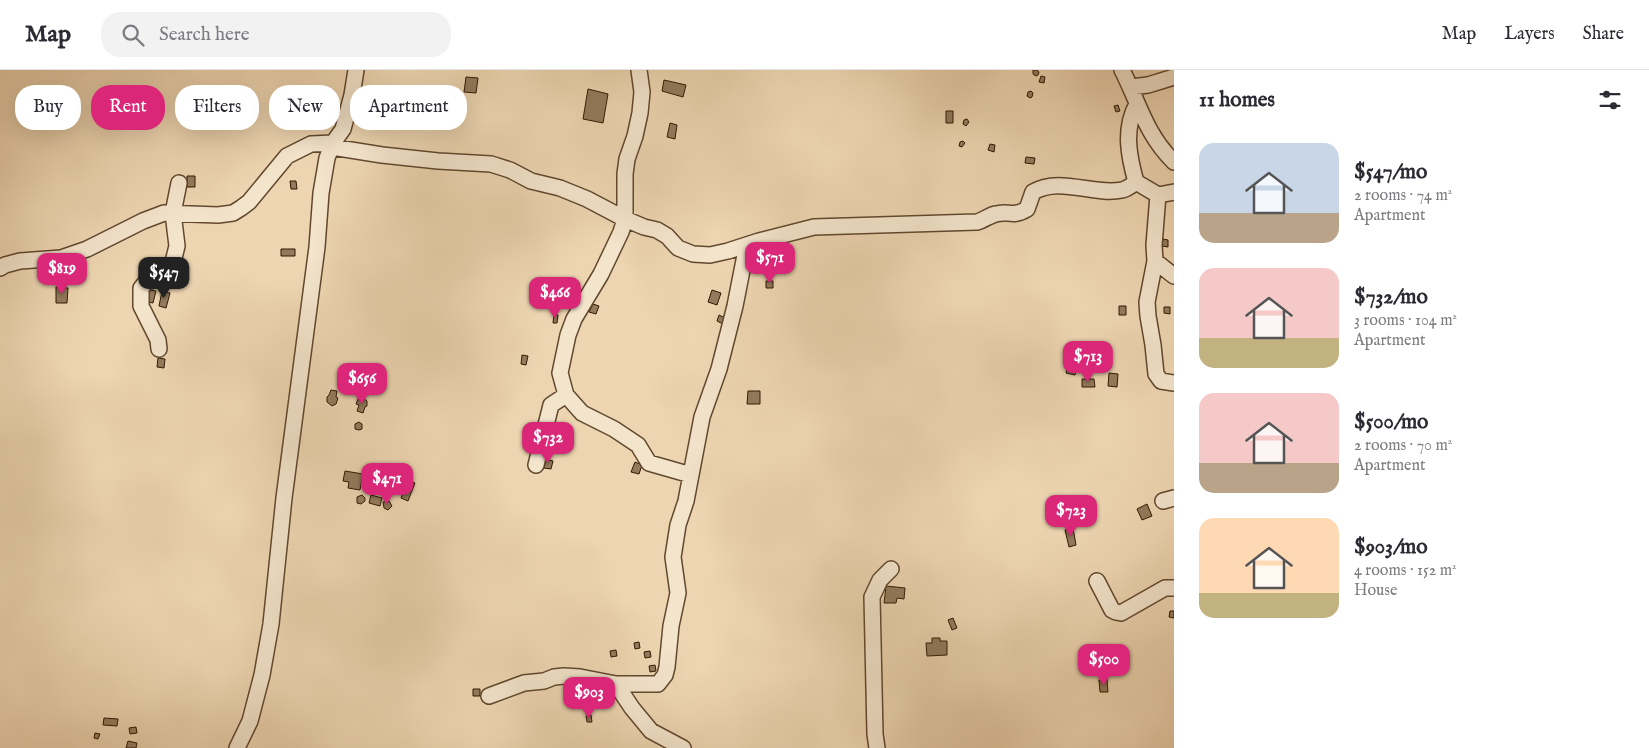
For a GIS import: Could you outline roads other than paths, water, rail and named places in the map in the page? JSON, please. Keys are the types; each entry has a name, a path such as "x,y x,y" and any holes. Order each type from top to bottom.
{"street":[{"path":"237,748 250,721 262,674 271,624 284,498 317,247 321,193 327,158 332,145 343,129 356,70"},
{"path":"639,70 641,99 635,136 627,159 625,219 621,232 601,274 574,319 568,336 560,373 566,395 582,413 614,429 638,445 649,463 691,475"},
{"path":"1122,70 1131,87 1146,126 1165,153 1174,162"},
{"path":"1131,87 1148,85 1174,77"},
{"path":"1137,104 1132,114 1129,135 1129,158 1136,182 1158,195 1174,192"},
{"path":"0,268 20,262 61,258 88,250 143,221 164,213 218,215 233,213 249,202 287,156 311,144 332,145 401,157 491,164 510,170 532,182 560,188 587,199 625,219 657,230 667,236 678,248 693,254 710,256 758,241 814,227 978,222 988,219 997,213 1019,214 1027,209 1033,192 1042,188 1061,186 1124,190 1136,182"},
{"path":"159,350 158,340 141,306 141,288 146,282 164,277 172,266 177,246 173,212 179,183"},
{"path":"1158,195 1154,245 1155,261 1147,302 1148,316 1156,374 1161,381 1174,383"},
{"path":"489,696 524,683 544,681 554,677 580,677 616,684 658,684 665,676 671,626 678,592 673,557 678,524 686,501 702,417 719,369 740,287 747,246"},
{"path":"1155,261 1174,276"},
{"path":"536,465 551,405 566,395"},
{"path":"877,748 875,734 872,597 880,580 891,569"},
{"path":"1097,582 1112,610 1121,613 1166,588 1174,588"},
{"path":"616,684 632,708 651,731 683,748"}]}
